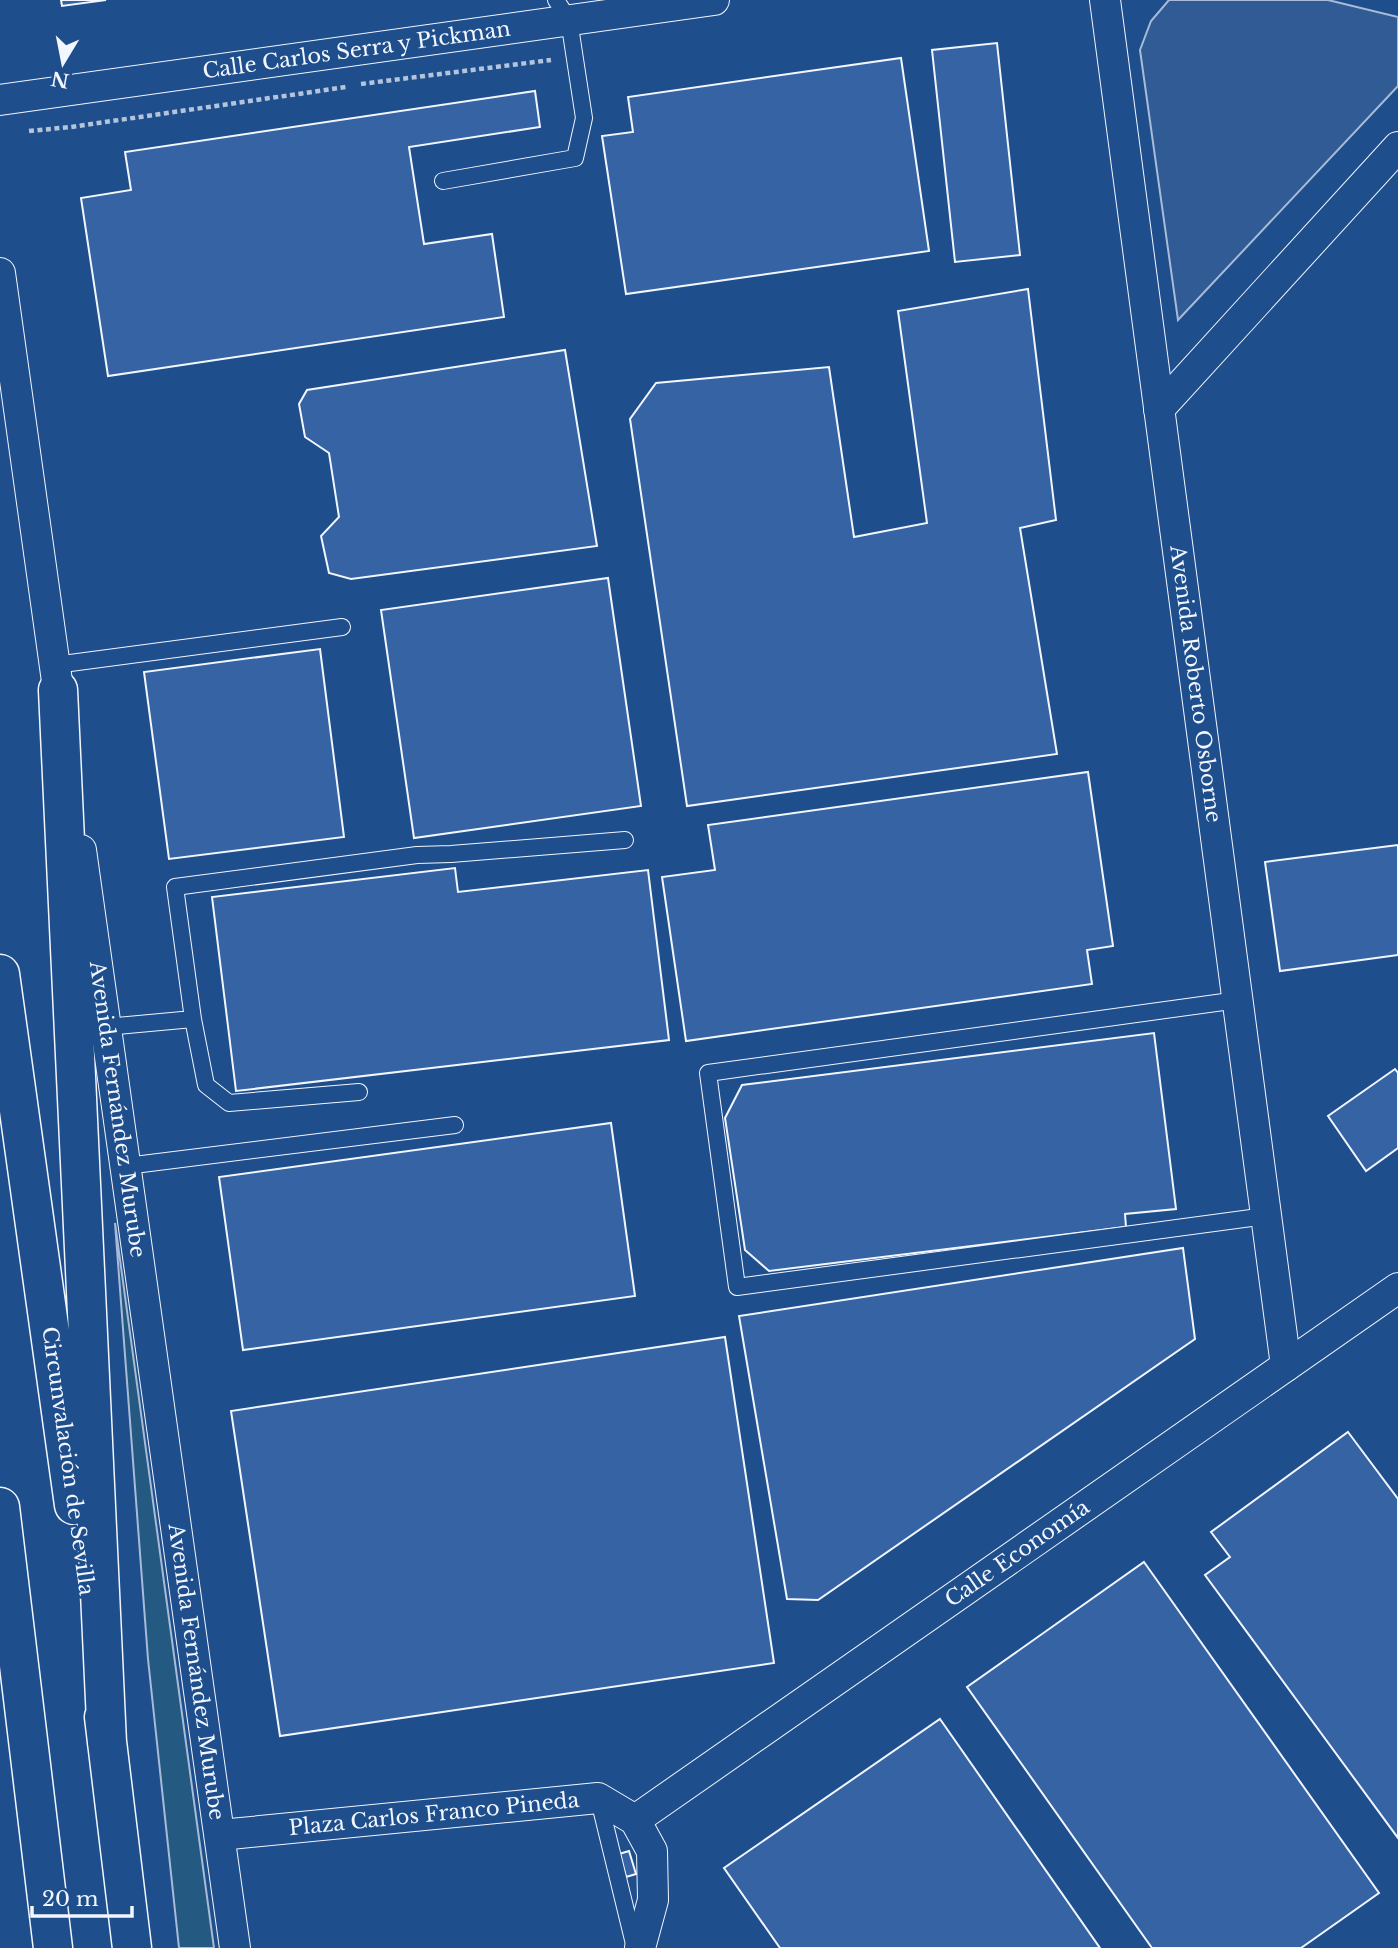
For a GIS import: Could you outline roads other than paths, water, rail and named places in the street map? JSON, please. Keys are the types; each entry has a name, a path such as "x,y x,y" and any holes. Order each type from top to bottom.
{"highway":[{"path":"57,678 107,1743"},
{"name":"Circunvalación de Sevilla","path":"0,975 107,1743 132,1948"},
{"path":"0,1507 53,1948"}],"street":[{"name":"Calle Carlos Serra y Pickman","path":"0,100 563,10 714,0"},
{"name":"Avenida Roberto Osborne","path":"1105,0 1286,1366"},
{"path":"1159,409 1398,147"},
{"name":"Avenida Fernández Murube","path":"0,273 235,1948"},
{"name":"Calle Economía","path":"635,1820 1398,1288"},
{"name":"Plaza Carlos Franco Pineda","path":"220,1835 598,1798 635,1820"},
{"path":"635,1820 652,1852 653,1900 637,1948"}],"lane":[{"path":"443,181 575,158 584,118 563,10"},
{"path":"57,678 342,626"},
{"path":"359,1092 229,1103 206,1085 193,1019 174,887 417,855 625,840"},
{"path":"1238,1000 708,1073 737,1287 1266,1216"},
{"path":"106,1027 193,1019"},
{"path":"126,1166 455,1125"},
{"path":"598,1798 637,1948"}]}
